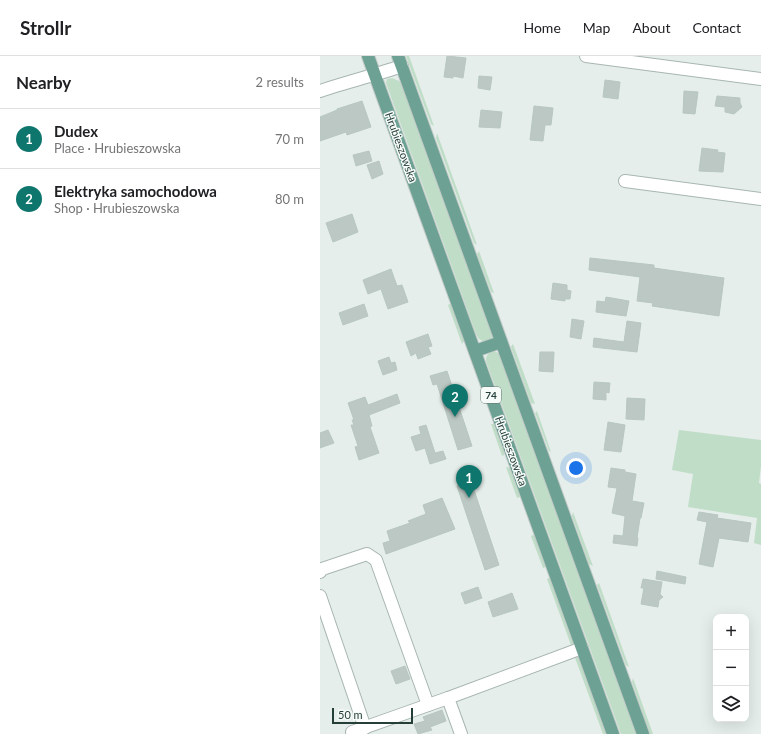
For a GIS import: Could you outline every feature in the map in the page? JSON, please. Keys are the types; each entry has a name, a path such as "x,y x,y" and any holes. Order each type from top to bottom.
{"main road":[{"name":"Hrubieszowska","path":"368,56 613,734"},
{"name":"74","path":"400,61 643,734"},
{"path":"475,351 501,342"}],"street":[{"path":"586,56 761,79"},
{"path":"320,90 375,75 400,61"},
{"path":"625,182 761,199"},
{"path":"320,572 322,569 367,554 376,560 428,705"},
{"path":"320,596 365,728"},
{"path":"352,732 582,648"},
{"path":"448,698 461,734"}],"green space":[{"path":"406,56 409,56 434,126 431,124"},
{"path":"392,78 399,81 402,85 493,335 492,339 484,342 479,339 476,334 386,83 387,79"},
{"path":"437,133 477,245 474,243 436,138"},
{"path":"479,251 494,293 491,292 477,254"},
{"path":"448,305 453,305 465,340 462,344"},
{"path":"513,344 535,404 531,403 511,347"},
{"path":"494,351 500,354 637,734 621,734 486,361 488,354"},
{"path":"537,411 551,452 549,451 535,413"},
{"path":"491,424 496,425 505,452 502,456"},
{"path":"679,430 761,440 761,466 759,483 761,484 761,545 754,543 757,518 688,507 693,474 672,470"},
{"path":"506,467 511,468 521,494 520,497 517,498"},
{"path":"573,512 593,566 589,564 572,516"},
{"path":"533,535 536,537 546,564 543,568 531,536"},
{"path":"549,578 552,580 574,643 572,648 547,579"},
{"path":"599,583 629,667 626,665 597,585"},
{"path":"574,655 579,656 607,734 603,734"},
{"path":"633,678 653,734 650,734 632,682"}],"building":[{"path":"447,56 466,58 463,78 453,76 453,78 444,77"},
{"path":"479,76 492,77 490,90 478,88"},
{"path":"605,80 620,82 618,99 603,97"},
{"path":"684,91 698,92 695,114 683,113"},
{"path":"717,96 740,98 742,107 734,114 725,112 725,107 715,106"},
{"path":"362,101 371,127 347,135 346,132 320,141 320,117 337,109"},
{"path":"534,106 553,108 551,125 545,125 543,141 530,140"},
{"path":"481,110 502,112 500,128 479,127"},
{"path":"702,148 718,150 717,152 725,153 723,172 699,171"},
{"path":"369,151 372,161 356,166 353,155"},
{"path":"379,161 383,174 372,179 367,165"},
{"path":"352,214 358,232 333,242 326,223"},
{"path":"590,258 654,265 654,268 724,278 719,316 652,306 653,303 637,301 640,277 589,270"},
{"path":"391,269 397,286 402,285 408,302 388,309 381,289 368,294 363,280"},
{"path":"553,283 567,285 567,290 571,291 570,299 565,299 565,301 551,299"},
{"path":"606,297 629,301 626,316 596,312 597,301 605,302"},
{"path":"364,304 368,316 343,325 339,313"},
{"path":"572,319 584,321 581,339 570,337"},
{"path":"627,321 641,323 637,352 593,347 594,338 624,342"},
{"path":"428,334 432,346 428,347 431,354 418,359 416,353 411,356 406,342"},
{"path":"540,352 554,352 553,372 539,371"},
{"path":"389,357 391,363 395,362 397,370 383,375 378,361"},
{"path":"447,371 472,446 458,450 437,384 433,385 430,376"},
{"path":"594,382 610,383 609,393 606,392 606,400 593,399"},
{"path":"397,394 400,403 369,415 372,426 370,427 379,453 359,460 355,447 358,446 351,425 354,425 352,420 354,420 348,403 365,397 368,405"},
{"path":"627,398 645,399 644,420 626,419"},
{"path":"608,422 625,425 621,452 604,450"},
{"path":"426,425 435,453 443,451 446,459 430,464 425,448 416,451 411,437 421,434 419,427"},
{"path":"328,430 334,443 320,448 320,433"},
{"path":"611,468 625,470 625,472 636,474 632,501 644,503 640,518 637,546 613,543 614,535 623,536 625,516 612,513 617,488 608,487"},
{"path":"471,481 499,565 485,570 457,486"},
{"path":"442,498 455,529 386,554 383,543 390,541 387,531 410,523 408,521 426,514 423,505"},
{"path":"699,512 718,515 717,518 751,523 748,542 719,538 713,567 699,564 707,522 697,520"},
{"path":"657,571 686,577 685,584 656,579"},
{"path":"643,579 662,582 660,594 663,597 659,600 658,607 641,604 644,588 641,588"},
{"path":"478,587 482,598 465,604 461,593"},
{"path":"512,593 518,609 493,617 488,602"},
{"path":"405,666 410,679 396,684 391,671"},
{"path":"442,710 446,721 430,727 432,730 418,734 414,724 425,721 423,717"}],"place":[{"name":"Elektryka samochodowa","path":"455,417"},
{"name":"Dudex","path":"469,498"}]}
